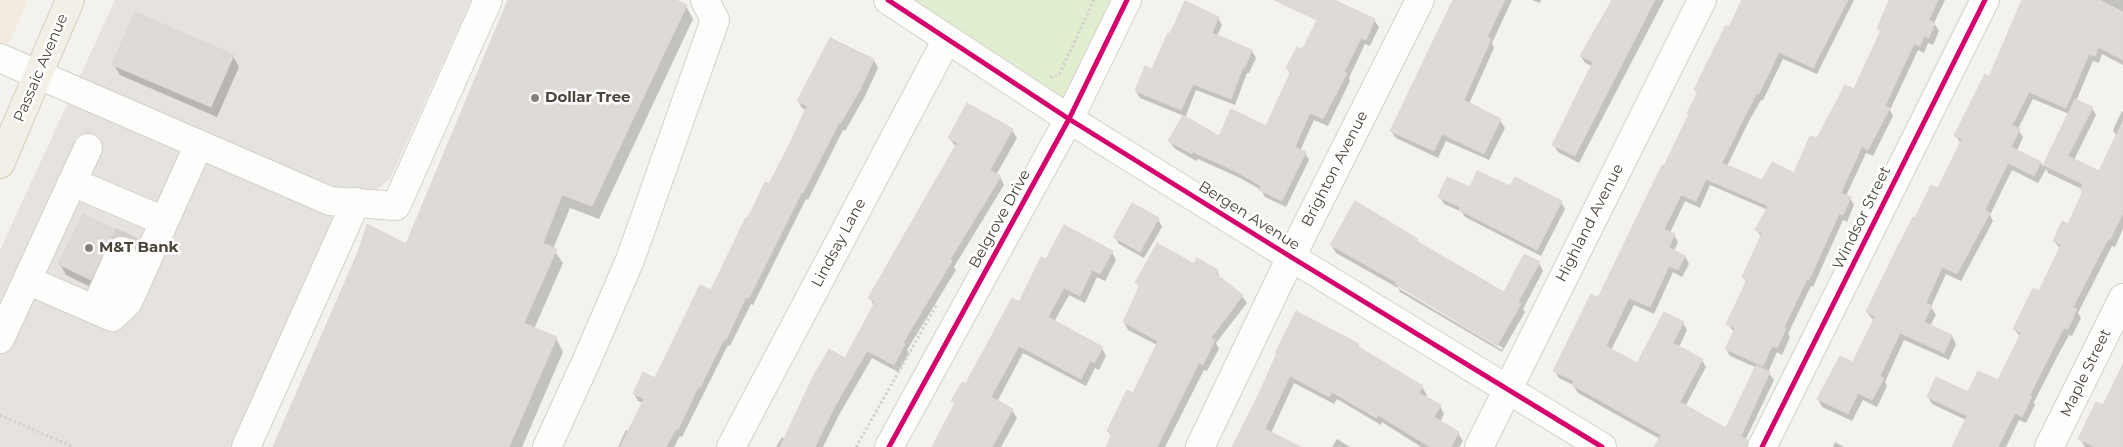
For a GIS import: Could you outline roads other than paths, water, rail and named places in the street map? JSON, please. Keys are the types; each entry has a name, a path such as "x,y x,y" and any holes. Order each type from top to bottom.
{"main road":[{"name":"Passaic Avenue","path":"0,164 70,0"}],"street":[{"path":"0,58 330,201 396,206 488,0"},
{"path":"547,447 634,251 715,20 705,0"},
{"name":"Bergen Avenue","path":"888,0 1069,119 1602,447"},
{"name":"Belgrove Drive","path":"889,447 1069,119 1127,0"},
{"name":"Brighton Avenue","path":"1200,447 1291,257 1420,0"},
{"name":"Highland Avenue","path":"1479,447 1702,0"},
{"name":"Windsor Street","path":"1762,447 1984,0"},
{"name":"Lindsay Lane","path":"731,447 946,39"},
{"path":"27,280 112,317 128,302 199,144"},
{"path":"0,339 88,148"},
{"path":"72,182 129,232"},
{"path":"246,447 356,202"},
{"path":"95,309 129,232 164,221"},
{"name":"Maple Street","path":"2049,447 2123,298"}],"tunnel":[{"path":"121,251 129,234"}],"place":[{"name":"Dollar Tree","path":"535,98"},
{"name":"M&T Bank","path":"89,248"}]}
